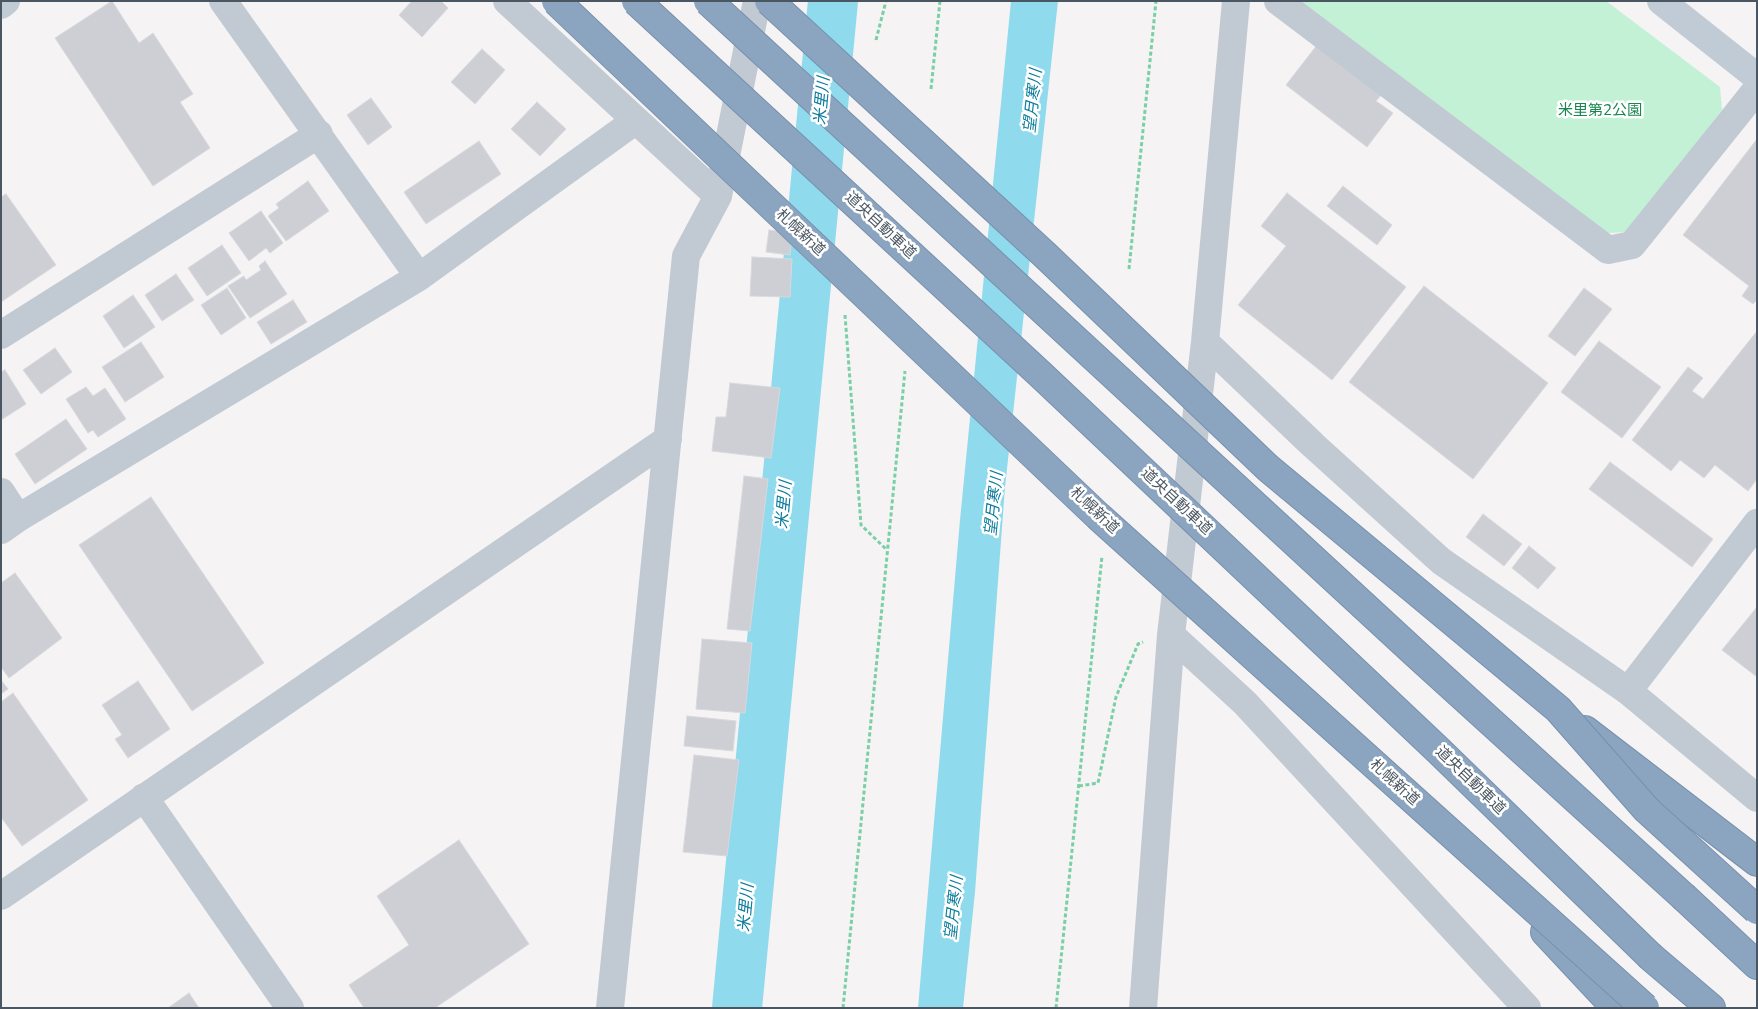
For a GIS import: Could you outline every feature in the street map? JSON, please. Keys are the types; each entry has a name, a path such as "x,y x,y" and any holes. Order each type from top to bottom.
{"highway":[{"name":"札幌新道","path":"556,1 1098,516 1645,1008"},
{"name":"道央自動車道","path":"636,1 1047,380 1438,750 1651,957 1711,1008"},
{"path":"708,1 1400,639 1757,965"},
{"path":"769,1 1045,254 1268,468 1558,709 1757,862"},
{"path":"1558,709 1647,810 1757,910"},
{"path":"1463,845 1616,1008"},
{"path":"1685,898 1757,951"},
{"path":"1651,957 1697,1008"}],"street":[{"path":"1,5 6,1"},
{"path":"223,1 419,277"},
{"path":"507,1 718,196"},
{"path":"610,1008 686,256 718,196 757,1"},
{"path":"1144,1008 1171,635 1204,342 1236,1"},
{"path":"1278,1 1608,250 1632,245 1757,90"},
{"path":"1661,1 1757,77"},
{"path":"1,492 10,524 419,277 635,121"},
{"path":"1,335 319,134"},
{"path":"1204,342 1313,445 1441,561 1628,691 1757,798"},
{"path":"1,896 668,439"},
{"path":"1628,691 1757,522"},
{"path":"1171,635 1245,702 1526,1008"},
{"path":"144,797 290,1008"}],"path":[{"path":"876,40 886,1"},
{"path":"931,89 940,1"},
{"path":"1129,269 1156,1"},
{"path":"844,307 861,525 887,550"},
{"path":"843,1008 906,362"},
{"path":"1056,1008 1102,551"},
{"path":"1079,786 1098,783 1116,697 1138,644 1160,632 1171,635"}],"green space":[{"name":"米里第2公園","path":"1301,1 1606,1 1720,87 1722,110 1627,232 1608,233"}],"water":[{"name":"望月寒川","path":"1011,1 1058,1 1005,487 975,892 963,1008 918,1008 960,520"}],"building":[{"path":"112,1 139,43 153,33 193,94 180,102 210,148 153,186 55,38"},
{"path":"412,1 441,1 448,8 422,37 399,15"},
{"path":"1317,45 1382,94 1376,101 1393,113 1367,147 1286,85"},
{"path":"482,49 505,70 475,104 451,82"},
{"path":"371,98 392,127 368,145 347,115"},
{"path":"537,102 566,129 540,156 511,129"},
{"path":"1757,139 1757,300 1753,304 1742,296 1749,286 1683,235"},
{"path":"479,141 501,174 426,224 404,192"},
{"path":"308,181 329,211 286,241 268,216 279,208 276,204"},
{"path":"1343,186 1392,225 1377,245 1327,206"},
{"path":"1287,193 1406,287 1332,380 1238,305 1286,246 1261,226"},
{"path":"6,194 56,265 1,302 1,197"},
{"path":"261,211 283,243 270,253 266,248 249,261 229,233"},
{"path":"769,230 792,233 790,255 766,252"},
{"path":"222,245 241,273 207,296 188,268"},
{"path":"752,257 792,259 790,297 750,296"},
{"path":"265,261 287,294 250,318 228,286 244,276 246,280 261,270 259,266"},
{"path":"176,274 194,300 162,321 145,295"},
{"path":"1424,286 1548,383 1473,479 1349,382"},
{"path":"227,288 246,318 221,335 201,305"},
{"path":"1584,288 1612,309 1575,356 1548,336"},
{"path":"133,295 155,327 124,348 103,316"},
{"path":"293,300 307,322 271,344 257,322"},
{"path":"1757,331 1757,479 1748,491 1715,465 1704,478 1680,460 1671,471 1632,440 1688,367 1703,378 1692,391 1703,399"},
{"path":"1599,341 1661,387 1622,438 1561,392"},
{"path":"141,342 164,377 125,402 102,367"},
{"path":"55,348 72,372 41,394 23,370"},
{"path":"5,370 26,404 1,420 1,372"},
{"path":"730,383 780,388 771,458 712,451 716,417 726,417"},
{"path":"86,387 93,396 105,388 126,419 98,437 93,430 88,433 66,399"},
{"path":"66,419 87,449 35,484 15,454"},
{"path":"1610,462 1713,539 1692,567 1589,489"},
{"path":"744,476 768,479 750,631 727,629"},
{"path":"151,497 264,663 192,711 79,545"},
{"path":"1483,514 1522,544 1504,566 1466,537"},
{"path":"1529,546 1556,568 1538,589 1512,568"},
{"path":"15,573 62,638 9,678 1,667 1,583"},
{"path":"1757,607 1757,677 1722,650"},
{"path":"702,639 752,643 745,713 696,709"},
{"path":"1,680 8,689 1,694"},
{"path":"138,681 170,729 128,758 115,739 122,735 102,705"},
{"path":"13,693 88,800 22,846 1,817 1,702"},
{"path":"687,716 736,721 733,751 684,746"},
{"path":"694,755 739,760 727,856 683,852"},
{"path":"459,840 529,944 435,1008 364,1008 349,985 409,945 377,896"},
{"path":"189,993 199,1008 168,1008"}],"waterway":[{"name":"米里川","path":"737,1008 833,1"}]}
